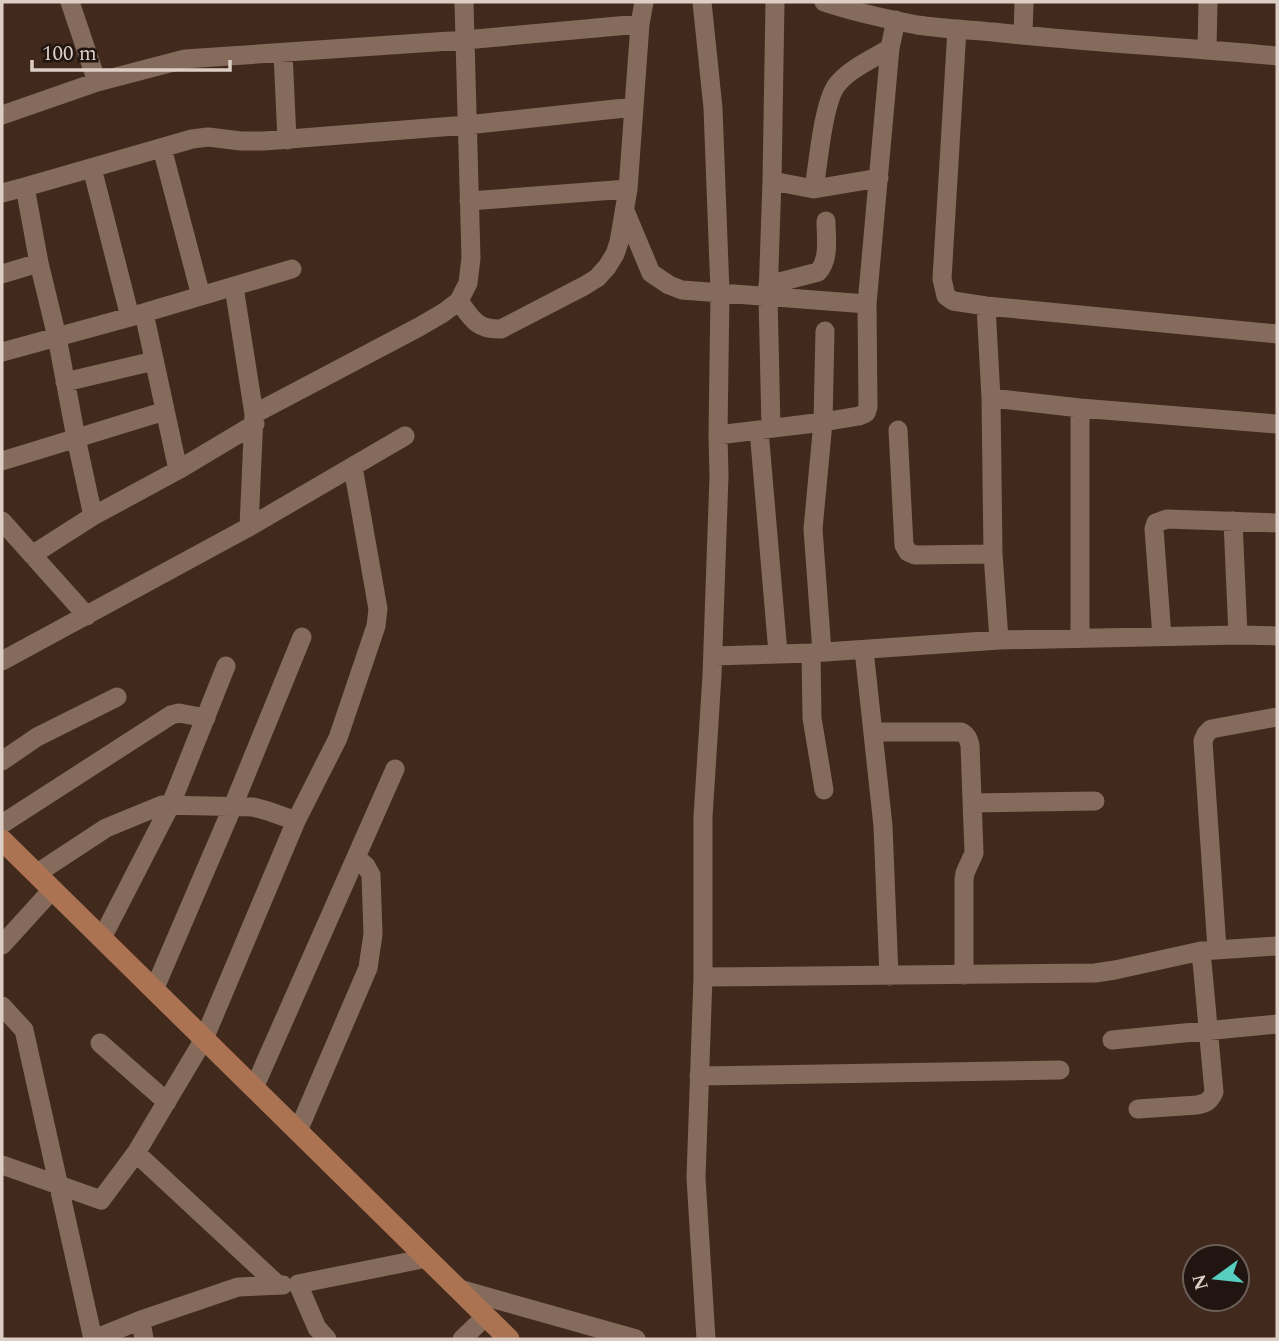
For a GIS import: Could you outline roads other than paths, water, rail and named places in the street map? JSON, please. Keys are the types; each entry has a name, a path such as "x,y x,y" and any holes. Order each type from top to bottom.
{"main road":[{"path":"2,840 509,1339"}],"street":[{"path":"70,2 97,82"},
{"path":"32,555 93,516 178,470 254,419 419,327 459,301 468,283 471,258 464,2"},
{"path":"459,301 472,319 487,330 501,329 584,286 597,278 607,267 619,242 628,189 640,24 644,2"},
{"path":"702,2 713,108 720,292 719,476 704,817 703,977 696,1178 706,1339"},
{"path":"775,2 765,429 778,653"},
{"path":"824,2 918,25 1277,57"},
{"path":"1023,35 1024,2"},
{"path":"1207,49 1208,2"},
{"path":"718,435 823,422 866,413 867,304 891,48 896,20"},
{"path":"2,115 97,82 185,59 465,40 640,24"},
{"path":"957,29 942,279 946,296 953,302 986,306 1277,334"},
{"path":"814,189 827,107 836,87 846,76 891,48"},
{"path":"283,53 287,139"},
{"path":"2,192 192,139 208,137 252,142 467,125 634,107"},
{"path":"162,148 201,296"},
{"path":"92,168 137,315 154,361 178,470"},
{"path":"772,181 814,189 879,178"},
{"path":"25,187 93,516"},
{"path":"469,201 628,189"},
{"path":"625,210 650,272 675,288 720,292 768,291 867,304"},
{"path":"768,291 818,272 825,259 826,221"},
{"path":"2,274 39,263"},
{"path":"2,352 292,269"},
{"path":"234,287 254,419 249,527"},
{"path":"986,306 991,398 993,554 999,640"},
{"path":"824,790 812,718 817,653 813,529 823,422 825,331"},
{"path":"65,382 154,361"},
{"path":"991,398 1277,424"},
{"path":"1080,408 1080,638"},
{"path":"2,461 165,411"},
{"path":"898,430 904,545 908,552 915,555 993,554"},
{"path":"3,659 249,527 405,436"},
{"path":"2,1165 101,1200 136,1153 204,1039 296,821 338,738 378,618 379,609 353,467"},
{"path":"1163,637 1154,529 1156,523 1167,519 1277,523"},
{"path":"2,521 87,616"},
{"path":"1233,521 1238,635"},
{"path":"713,656 817,653 999,640 1277,636"},
{"path":"154,990 302,638"},
{"path":"863,650 883,826 890,976"},
{"path":"102,939 171,804 226,666"},
{"path":"2,761 37,737 117,697"},
{"path":"2,824 171,715 179,713 206,718"},
{"path":"1138,1109 1205,1104 1211,1100 1214,1092 1209,1031 1203,741 1211,729 1277,717"},
{"path":"873,732 966,734 970,745 974,853 964,880 964,975"},
{"path":"254,1088 395,769"},
{"path":"972,803 1095,801"},
{"path":"36,874 106,828 156,807 171,804 233,806 261,809 296,821"},
{"path":"298,1131 368,968 373,934 370,875 366,866 356,857"},
{"path":"2,945 52,890"},
{"path":"703,977 1104,972 1209,950 1277,946"},
{"path":"2,1006 24,1030 94,1339 143,1329 238,1287 298,1284 427,1258"},
{"path":"1112,1040 1277,1024"},
{"path":"100,1043 167,1102"},
{"path":"699,1076 1059,1070"},
{"path":"136,1153 278,1285"},
{"path":"298,1284 317,1328 327,1339"},
{"path":"458,1289 636,1339"},
{"path":"462,1339 486,1316"}]}
